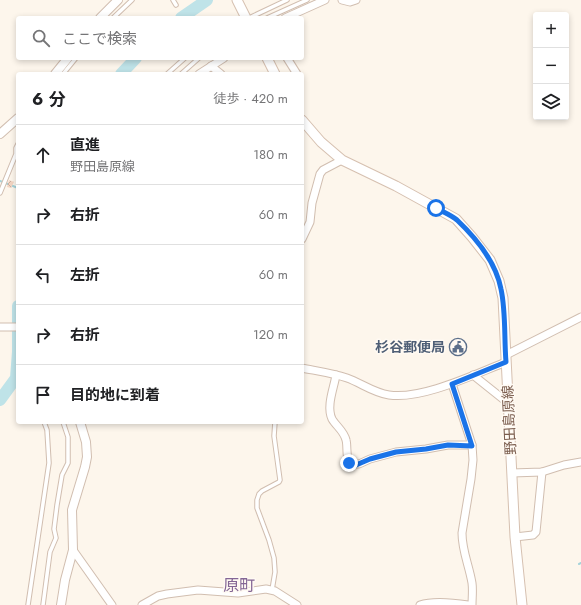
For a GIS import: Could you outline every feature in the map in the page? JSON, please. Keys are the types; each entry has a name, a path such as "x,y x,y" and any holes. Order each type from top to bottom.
{"main road":[{"path":"237,0 247,16"},
{"path":"268,60 274,72"},
{"name":"野田島原線","path":"304,122 321,142 342,160 396,186 456,219 490,260 499,281 503,298 515,537 522,605"}],"street":[{"path":"102,16 118,0"},
{"path":"289,16 325,0"},
{"path":"342,0 350,2 356,0"},
{"path":"57,72 66,60"},
{"path":"202,72 221,60"},
{"path":"288,60 296,72"},
{"path":"211,66 218,72"},
{"path":"0,134 16,120"},
{"path":"304,235 310,222 312,203 320,174 323,170 342,160"},
{"path":"304,368 336,375 390,395 418,394 452,384 474,375 581,317"},
{"path":"0,327 16,327"},
{"path":"336,375 330,414 346,438 348,461 351,464 359,464 370,459 396,452 448,445 472,446"},
{"path":"474,375 508,403"},
{"path":"452,384 472,446 472,479 462,533 464,554 472,583 472,605"},
{"path":"61,605 65,580 73,550 72,510 87,456 86,442 81,424"},
{"path":"512,473 542,472 564,465 581,462"},
{"path":"515,537 533,535 536,532 542,472"},
{"path":"73,550 112,605"},
{"path":"142,605 158,596 173,593 198,590 238,593 260,589 272,590 298,605"},
{"path":"420,605 447,603 468,605"}],"lane":[{"path":"115,16 132,0"},
{"path":"173,0 176,5"},
{"path":"252,16 287,0"},
{"path":"271,16 307,0"},
{"path":"65,72 74,60"},
{"path":"169,72 183,60"},
{"path":"183,72 197,60"},
{"path":"0,193 16,154"},
{"path":"28,605 49,463 47,430 45,424"},
{"path":"43,605 50,552 56,538 54,529 62,475 68,463 68,438 64,424"},
{"path":"272,590 274,558 267,533 257,508 259,494 262,490 280,480 274,436 275,424"}],"building":[{"path":"9,180 14,182 11,188 7,187"}],"waterway":[{"path":"184,16 207,0"},
{"path":"123,72 134,60"},
{"path":"0,181 16,187"},
{"path":"0,400 16,378"}],"place":[{"name":"杉谷郵便局","path":"458,347"}],"district":[{"name":"原町","path":"239,585"}],"route":[{"path":"349,463 356,465 370,459 396,452 448,445 472,446 452,384 506,362 503,298 499,281 490,260 456,219 436,208"}]}
